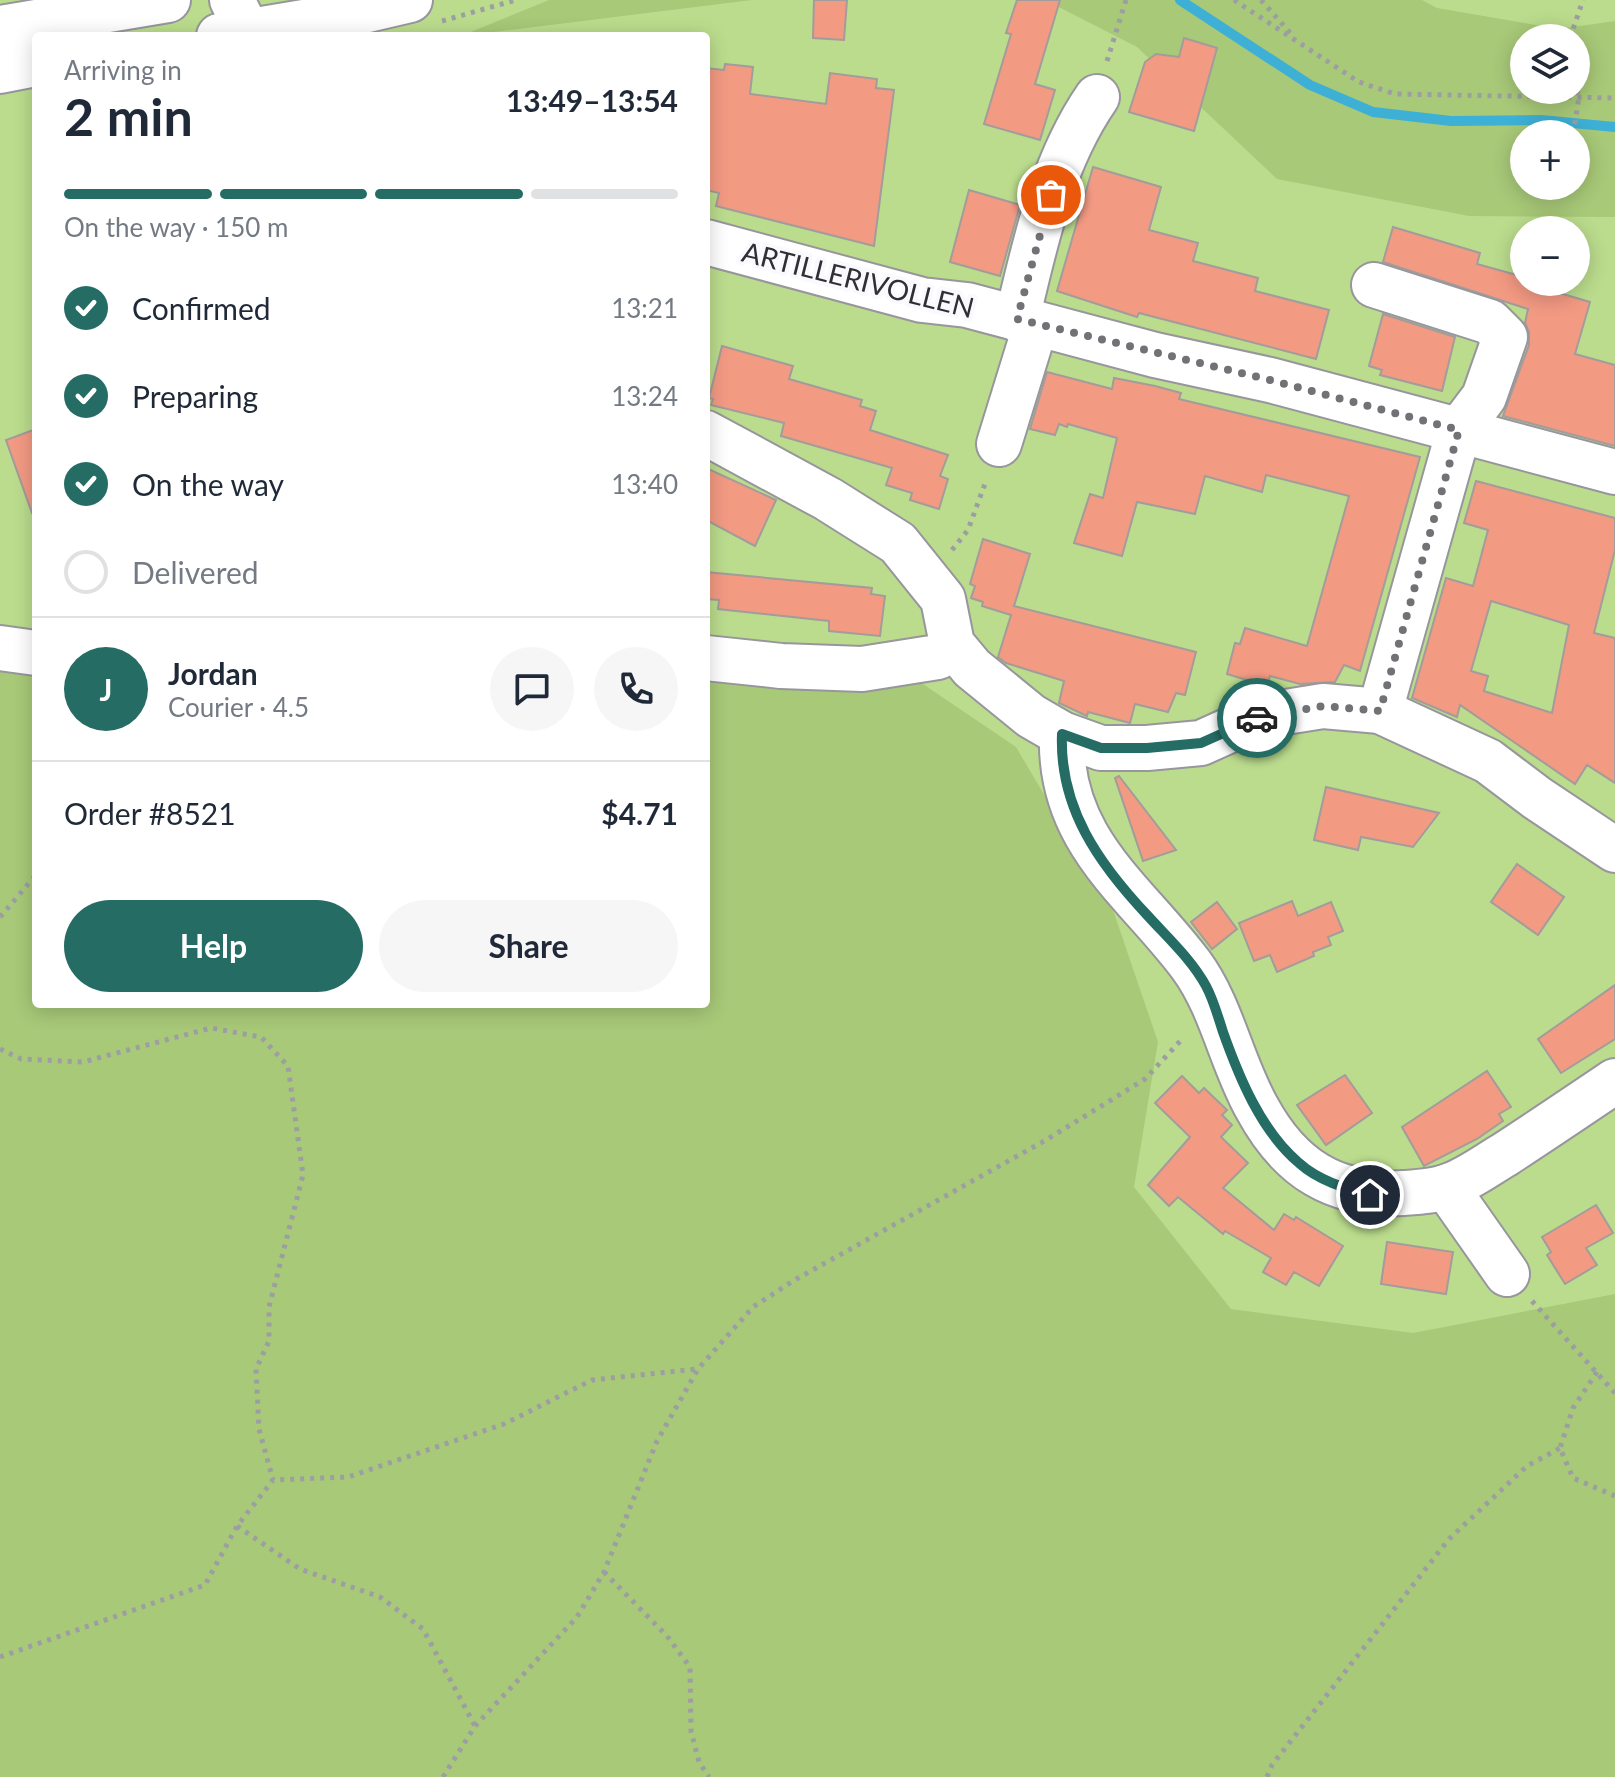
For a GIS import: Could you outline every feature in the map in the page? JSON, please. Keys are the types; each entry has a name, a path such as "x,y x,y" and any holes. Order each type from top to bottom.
{"main road":[{"path":"0,28 168,0"},
{"path":"231,23 346,15 410,0"},
{"path":"0,71 32,65"},
{"path":"999,444 1058,168 1076,127 1097,97"},
{"name":"ARTILLERIVOLLEN","path":"710,243 922,300 967,305 1270,380 1615,472"},
{"path":"1374,285 1490,322 1505,337 1484,397 1459,430 1380,711"},
{"path":"710,435 828,499 898,543 943,599 952,644 972,668 1008,698 1062,734 1101,748 1147,748 1201,743 1261,716 1323,706 1380,711 1488,761 1615,850"},
{"path":"710,658 781,666 862,669 938,657 952,644"},
{"path":"0,648 32,652"},
{"path":"1062,734 1061,764 1073,813 1107,867 1177,946 1206,986 1257,1110 1299,1164 1330,1184 1370,1195 1446,1187 1538,1133 1615,1081"},
{"path":"1446,1187 1507,1274"}],"path":[{"path":"1234,0 1359,82 1395,94 1510,97"},
{"path":"1261,0 1298,42"},
{"path":"1575,24 1583,0"},
{"path":"1097,97 1125,3"},
{"path":"1590,97 1615,98"},
{"path":"968,530 999,444"},
{"path":"0,917 32,880"},
{"path":"443,1777 475,1726 577,1617 604,1572 657,1441 698,1369 753,1307 793,1281 1046,1140 1145,1079 1194,1028 1216,1011"},
{"path":"0,1049 21,1059 83,1062 211,1028 261,1037 288,1066 303,1175 269,1307 269,1341 256,1369 259,1429 273,1480"},
{"path":"1507,1274 1615,1393"},
{"path":"0,1657 205,1585 237,1526 273,1480 348,1477 504,1424 592,1380 698,1369"},
{"path":"1597,1372 1573,1408 1560,1448 1573,1478 1615,1496"},
{"path":"1267,1777 1272,1765 1449,1539 1527,1466 1560,1448"},
{"path":"237,1526 300,1569 380,1597 423,1629 475,1726"},
{"path":"604,1572 667,1636 690,1667 691,1731 699,1762 709,1777"}],"green space":[{"path":"0,0 1615,0 1615,1777 0,1777"},
{"path":"549,0 752,0 493,32 471,32"},
{"path":"1045,0 1422,0 1437,8 1530,24 1510,24 1510,104 1590,104 1590,25 1615,21 1615,217 1469,216 1277,179 1137,47"},
{"path":"0,637 32,637 32,1008 710,1008 710,656 914,678 1016,747 1114,913 1158,1042 1134,1187 1231,1309 1413,1333 1615,1294 1615,1777 0,1777"}],"building":[{"path":"814,0 847,0 844,40 813,38"},
{"path":"1017,0 1060,0 1035,84 1055,90 1040,140 984,124 1011,34 1006,33"},
{"path":"1184,38 1217,48 1194,131 1129,112 1145,62 1156,54 1179,57"},
{"path":"725,64 753,67 750,94 826,104 830,73 877,79 876,88 894,90 874,246 716,206 719,193 710,191 710,68 724,70"},
{"path":"1093,167 1161,187 1149,230 1198,243 1193,261 1258,278 1255,291 1329,310 1316,359 1139,313 1137,317 1057,291"},
{"path":"969,190 1020,205 1000,276 950,262"},
{"path":"1393,227 1480,253 1477,264 1510,273 1510,296 1570,296 1590,302 1575,354 1615,365 1615,446 1503,416 1529,345 1525,323 1528,309 1383,262"},
{"path":"1383,314 1455,337 1442,391 1380,375 1382,370 1369,366"},
{"path":"722,346 793,366 789,379 862,400 860,406 876,411 870,430 948,455 940,476 948,479 939,509 910,500 912,493 886,485 892,468 781,436 784,423 711,405 713,399 710,394"},
{"path":"1047,372 1112,389 1114,378 1155,386 1181,393 1179,399 1420,457 1360,671 1344,665 1335,682 1300,684 1270,676 1267,686 1227,674 1235,643 1240,644 1245,628 1307,646 1349,496 1266,475 1262,492 1205,476 1195,514 1137,502 1122,556 1074,543 1090,494 1103,498 1117,438 1068,424 1067,427 1059,424 1055,435 1030,429"},
{"path":"32,430 32,513 6,440"},
{"path":"710,470 776,500 755,546 710,522"},
{"path":"1476,481 1615,518 1615,550 1594,633 1615,638 1615,783 1587,765 1575,784 1460,705 1457,717 1412,698 1446,578 1473,586 1488,530 1464,523","holes":["1491,601 1569,625 1552,713 1484,691 1488,676 1471,671"]},
{"path":"983,539 1030,554 1014,606 1196,652 1185,695 1176,693 1168,712 1135,704 1130,723 1088,712 1087,716 1059,703 1064,681 1006,663 998,657 1011,615 982,606 983,602 971,598 975,586 970,584"},
{"path":"710,572 872,588 871,594 885,596 880,636 829,631 829,621 718,609 719,600 710,599"},
{"path":"1119,776 1176,850 1143,861 1115,778"},
{"path":"1326,787 1439,813 1413,847 1361,837 1358,850 1314,840"},
{"path":"1517,864 1564,897 1538,935 1491,902"},
{"path":"1292,901 1298,916 1331,902 1343,931 1328,937 1331,945 1313,952 1314,956 1277,972 1270,955 1254,961 1239,923"},
{"path":"1217,902 1237,929 1212,949 1191,922"},
{"path":"1615,985 1615,1039 1561,1073 1538,1039"},
{"path":"1487,1071 1511,1107 1499,1114 1503,1121 1477,1139 1424,1166 1402,1127"},
{"path":"1345,1075 1372,1113 1326,1145 1297,1105"},
{"path":"1182,1076 1199,1093 1204,1088 1227,1110 1222,1115 1232,1125 1221,1137 1248,1163 1223,1188 1274,1230 1284,1214 1294,1220 1296,1217 1343,1246 1319,1286 1294,1272 1286,1285 1263,1272 1271,1258 1225,1231 1223,1234 1178,1197 1169,1206 1148,1185 1190,1137 1155,1103"},
{"path":"1596,1205 1613,1233 1586,1248 1597,1265 1565,1284 1547,1255 1551,1252 1542,1237"},
{"path":"1387,1242 1453,1252 1446,1294 1381,1284"}],"waterway":[{"path":"1180,0 1310,85 1373,112 1451,121 1541,120 1615,127"}],"way so far":[{"path":"1051,195 1017,319 1155,355 1270,380 1459,430 1380,711 1323,706 1257,718"}],"route":[{"path":"1257,718 1201,743 1147,748 1101,748 1062,734 1061,764 1073,813 1107,867 1177,946 1206,986 1240,1076 1257,1110 1281,1144 1299,1164 1330,1184 1370,1195"}]}
